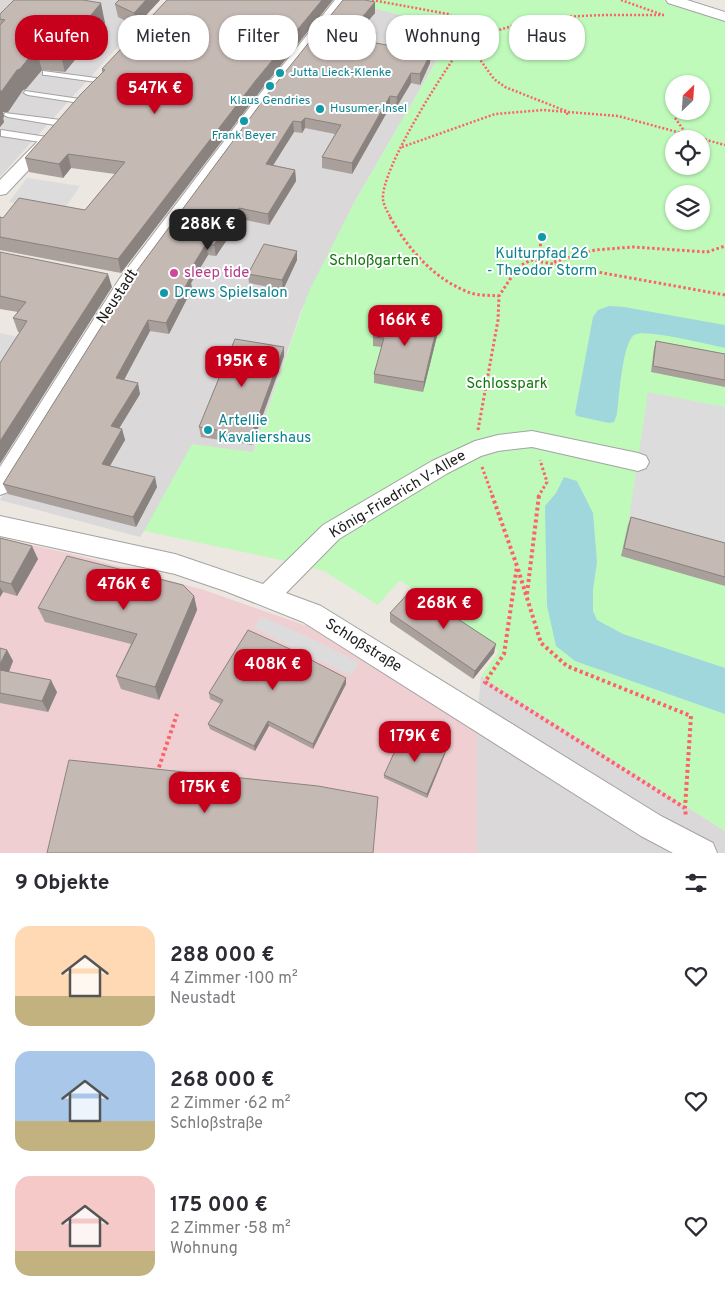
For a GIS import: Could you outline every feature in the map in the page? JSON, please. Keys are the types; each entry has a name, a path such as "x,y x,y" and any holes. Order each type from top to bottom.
{"street":[{"name":"Neustadt","path":"0,486 117,280 342,0"},
{"path":"673,0 725,17"},
{"path":"0,190 47,140 109,66"},
{"name":"König-Friedrich V-Allee","path":"267,596 331,532 440,467 475,449 498,443 532,439 638,462"},
{"name":"Schloßstraße","path":"0,526 175,564 312,614 651,826 697,850"}],"lane":[{"path":"46,73 96,80"},
{"path":"28,93 80,101"},
{"path":"8,115 61,124"},
{"path":"1,133 47,140"}],"path":[{"path":"372,0 450,15"},
{"path":"398,4 403,0"},
{"path":"499,30 550,20 599,15 665,15"},
{"path":"452,60 386,178 383,200 397,229 424,264 468,293 499,296"},
{"path":"481,60 494,79 505,87 566,111 568,116"},
{"path":"402,147 495,114 543,110 618,116 673,130"},
{"path":"710,141 725,146"},
{"path":"538,261 541,241"},
{"path":"552,263 595,250 633,247 707,252 725,246"},
{"path":"697,850 685,808 691,716 567,666 541,643 517,566 475,449 498,320 499,296 518,267 531,260 725,295"},
{"path":"526,597 537,498 547,482"},
{"path":"517,566 504,654 485,682 685,808"},
{"path":"147,772 157,773 177,714"}],"shaded area":[{"path":"0,0 160,0 146,15 118,15 118,46 108,58 108,15 15,15 15,60 106,60 0,177"},
{"path":"351,2 400,15 386,15 386,60 437,60 355,201 301,311 253,452 144,531 140,537 0,500 133,283 308,57 308,60 376,60 376,15 341,15"},
{"path":"27,178 80,186 63,211 9,202"},
{"path":"0,333 23,338 0,372"},
{"path":"648,392 725,407 725,551 628,525"},
{"path":"0,538 81,556 204,590 307,626 477,732 477,853 0,853"},
{"path":"261,616 359,662 351,676 254,628"},
{"path":"481,676 725,831 725,853 477,853 477,721"}],"green space":[{"name":"Schlosspark","path":"354,0 661,0 725,22 725,831 481,676 499,651 400,580 378,605 324,571 144,531 192,444 253,452 309,291 355,201 437,60 499,60 499,15 400,15 351,2"}],"water":[{"path":"609,306 725,325 725,348 663,335 640,333 634,335 630,340 624,360 617,414 614,422 609,423 577,416 575,413 593,317 598,310"},
{"path":"564,477 577,481 593,513 597,562 593,590 593,611 597,620 623,634 725,668 725,714 575,661 556,646 547,606 545,506 556,493"}],"building":[{"path":"14,0 83,0 101,3 91,15 15,15 15,60 27,60 17,70 2,91 0,91 0,25 5,20 0,19 0,14"},
{"path":"119,0 146,0 134,13 115,4"},
{"path":"167,0 322,0 298,29 298,15 219,15 219,60 272,60 118,259 0,237 0,217 3,218 19,198 85,210 125,162 68,154 59,164 25,158 81,94 105,70 102,69 118,52 118,60 209,60 209,15 153,15"},
{"path":"343,0 375,2 364,15 331,15"},
{"path":"376,43 386,45 386,60 427,60 420,74 411,73 397,97 390,96 352,163 322,157 341,125 305,118 301,122 293,121 266,164 295,170 268,214 239,208 214,245 206,244 186,277 190,278 166,323 148,320 116,378 138,383 111,426 122,429 102,464 155,477 133,517 3,484 133,276 270,91 295,60 298,60 298,56 308,44 308,60 376,60"},
{"path":"264,244 297,251 282,280 248,274"},
{"path":"0,252 108,274 0,441 0,363 27,321 13,318 26,302 0,296"},
{"path":"380,313 438,322 424,382 374,374 384,338 373,337"},
{"path":"235,339 284,347 251,436 199,427"},
{"path":"656,341 725,354 725,380 653,366"},
{"path":"631,517 725,543 725,577 624,548"},
{"path":"0,538 32,546 11,584 0,581"},
{"path":"67,556 183,585 194,596 155,687 116,676 137,634 38,608"},
{"path":"412,589 496,644 475,671 390,613"},
{"path":"248,630 346,678 313,744 268,721 254,746 208,724 223,700 209,693"},
{"path":"0,648 7,650 0,664"},
{"path":"0,670 51,680 42,701 0,693"},
{"path":"404,731 446,750 427,794 384,775"},
{"path":"69,760 318,786 378,797 373,853 47,853"}],"place":[{"name":"Jutta Lieck-Klenke","path":"280,73"},
{"name":"Klaus Gendries","path":"270,86"},
{"name":"Husumer Insel","path":"320,109"},
{"name":"Frank Beyer","path":"244,121"},
{"name":"Kulturpfad 26 - Theodor Storm","path":"542,237"},
{"name":"sleep tide","path":"174,273"},
{"name":"Drews Spielsalon","path":"164,293"},
{"name":"Artellie Kavaliershaus","path":"208,430"}],"park label":[{"name":"Schloßgarten","path":"374,261"}]}
